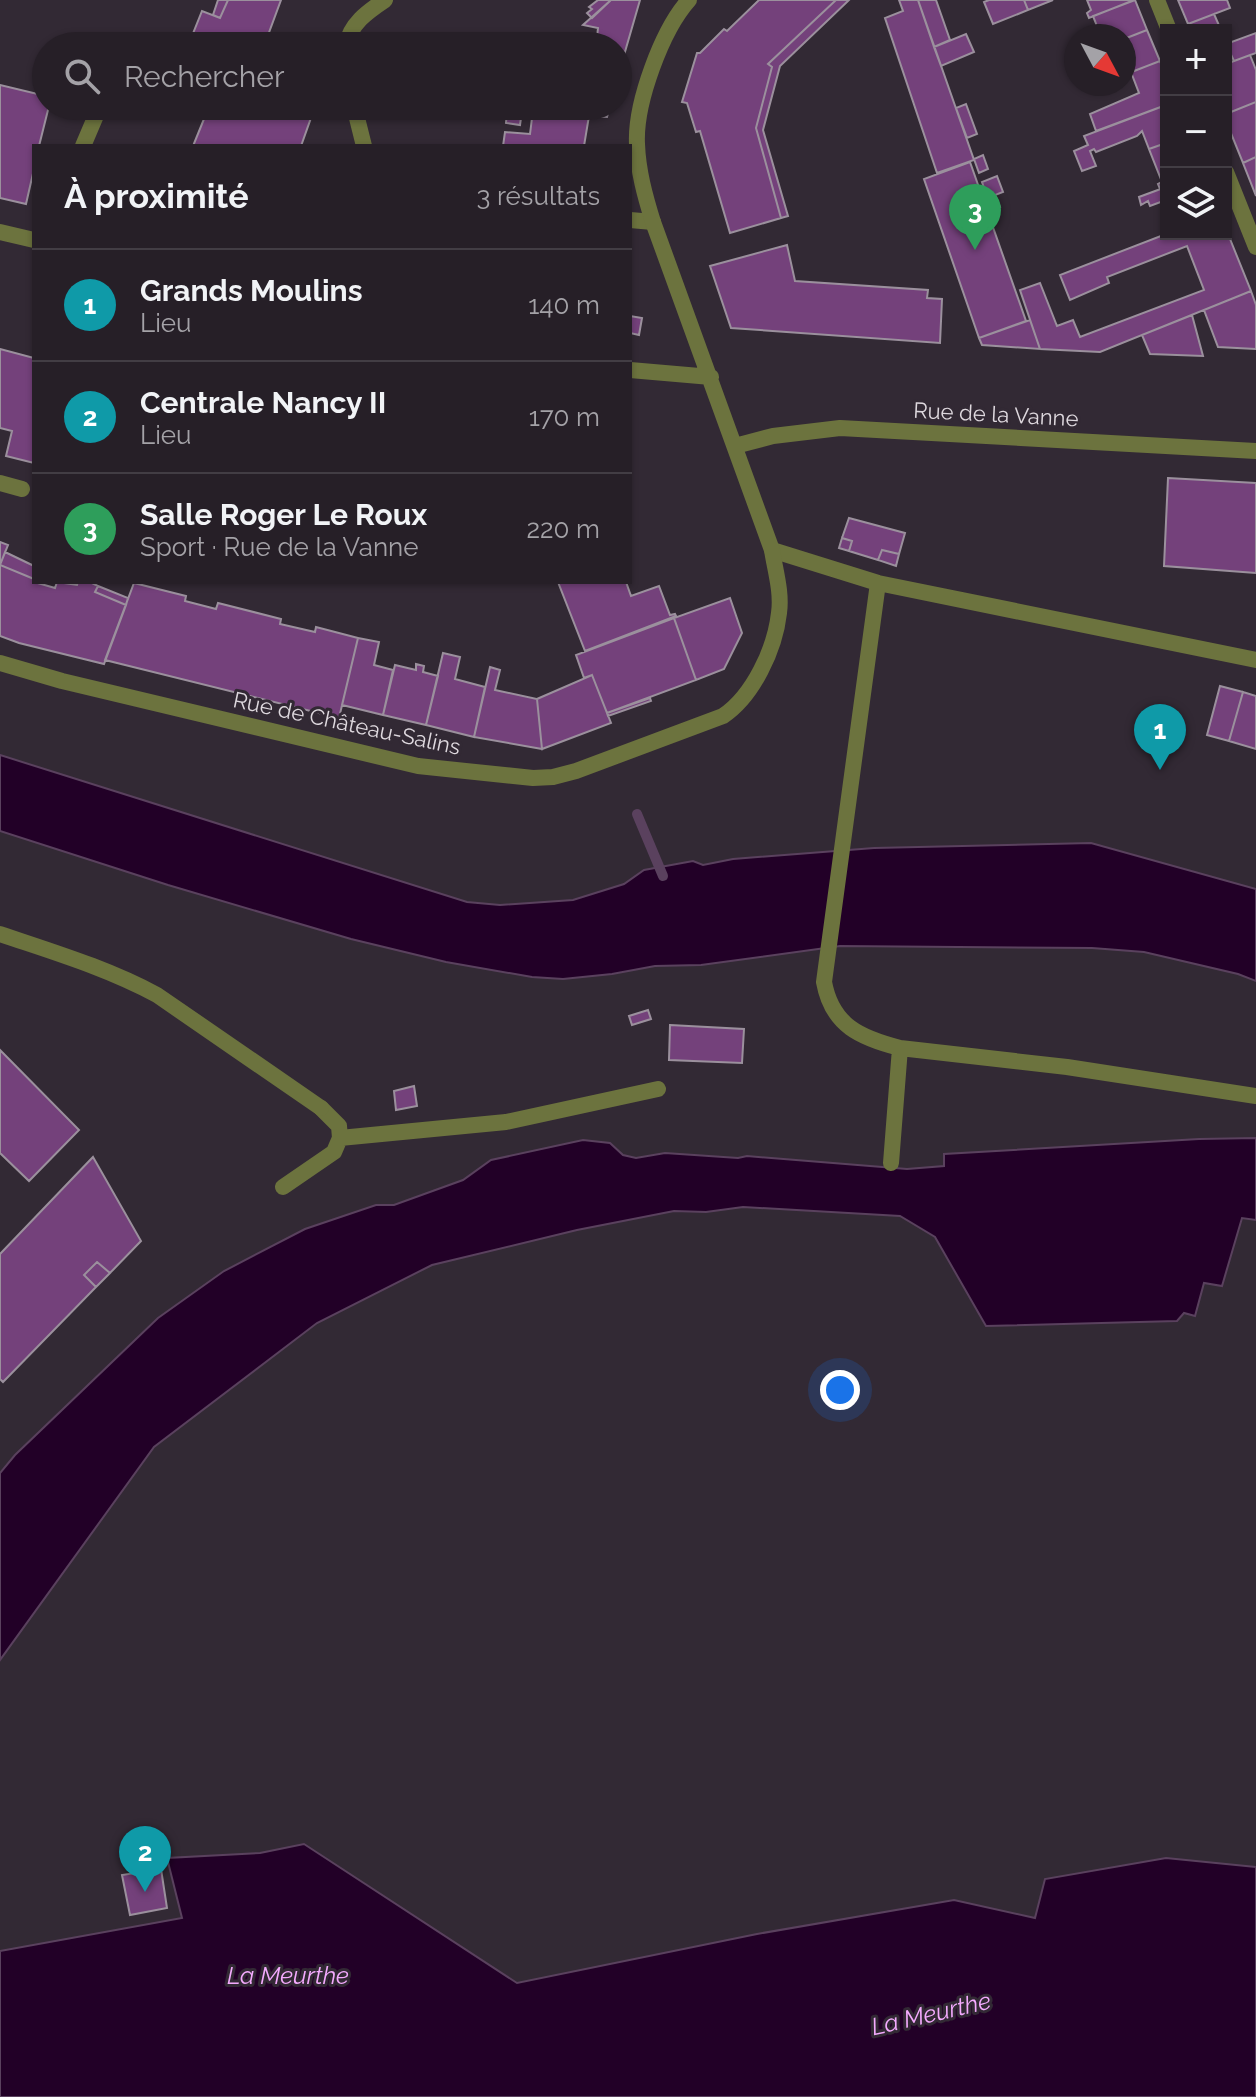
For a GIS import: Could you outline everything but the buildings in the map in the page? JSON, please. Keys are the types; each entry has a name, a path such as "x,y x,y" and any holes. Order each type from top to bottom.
{"street":[{"path":"350,32 361,17 385,0"},
{"name":"Rue de Château-Salins","path":"0,663 62,681 418,766 533,778 553,777 643,747 723,716 733,709 762,664 775,634 780,610 772,550 653,222 638,166 636,140 662,44 677,14 689,0"},
{"path":"1157,0 1167,24"},
{"path":"84,144 94,120"},
{"path":"358,120 364,144"},
{"path":"1232,187 1256,247"},
{"path":"632,220 653,222"},
{"path":"0,232 32,240"},
{"path":"632,370 711,377"},
{"name":"Rue de la Vanne","path":"735,446 773,436 840,428 1256,451"},
{"path":"0,483 22,489"},
{"path":"772,550 878,583 1256,660"},
{"path":"878,583 824,982 827,997 837,1016 874,1041 900,1048 1067,1067 1256,1096"},
{"path":"0,934 134,982 321,1108 339,1126 340,1138 334,1152 283,1187"},
{"path":"891,1163 900,1048"},
{"path":"340,1138 506,1122 658,1089"}],"water":[{"path":"0,755 467,902 500,905 573,900 624,884 644,870 693,861 703,865 733,859 874,848 1091,843 1256,889 1256,981 1144,952 1092,948 840,946 701,965 655,966 563,979 532,977 446,962 351,939 0,831"},
{"path":"1256,1138 1256,1220 1242,1218 1222,1286 1204,1283 1195,1316 1184,1313 1177,1321 986,1326 935,1237 900,1216 743,1207 706,1212 674,1211 577,1230 432,1265 317,1323 154,1447 0,1660 0,1473 158,1318 224,1271 305,1229 376,1205 394,1205 463,1180 491,1160 583,1140 610,1143 623,1155 636,1158 665,1153 747,1156 907,1169 944,1166 944,1154"},
{"name":"La Meurthe","path":"304,1844 517,1983 757,1934 954,1900 1035,1918 1045,1879 1166,1858 1256,1867 1256,2097 0,2097 0,1951 182,1918 167,1858 260,1853"}],"waterway":[{"path":"637,814 663,876"}],"place":[{"name":"Salle Roger Le Roux","path":"975,250"},
{"name":"Grands Moulins","path":"1160,770"},
{"name":"Centrale Nancy II","path":"145,1892"}]}
